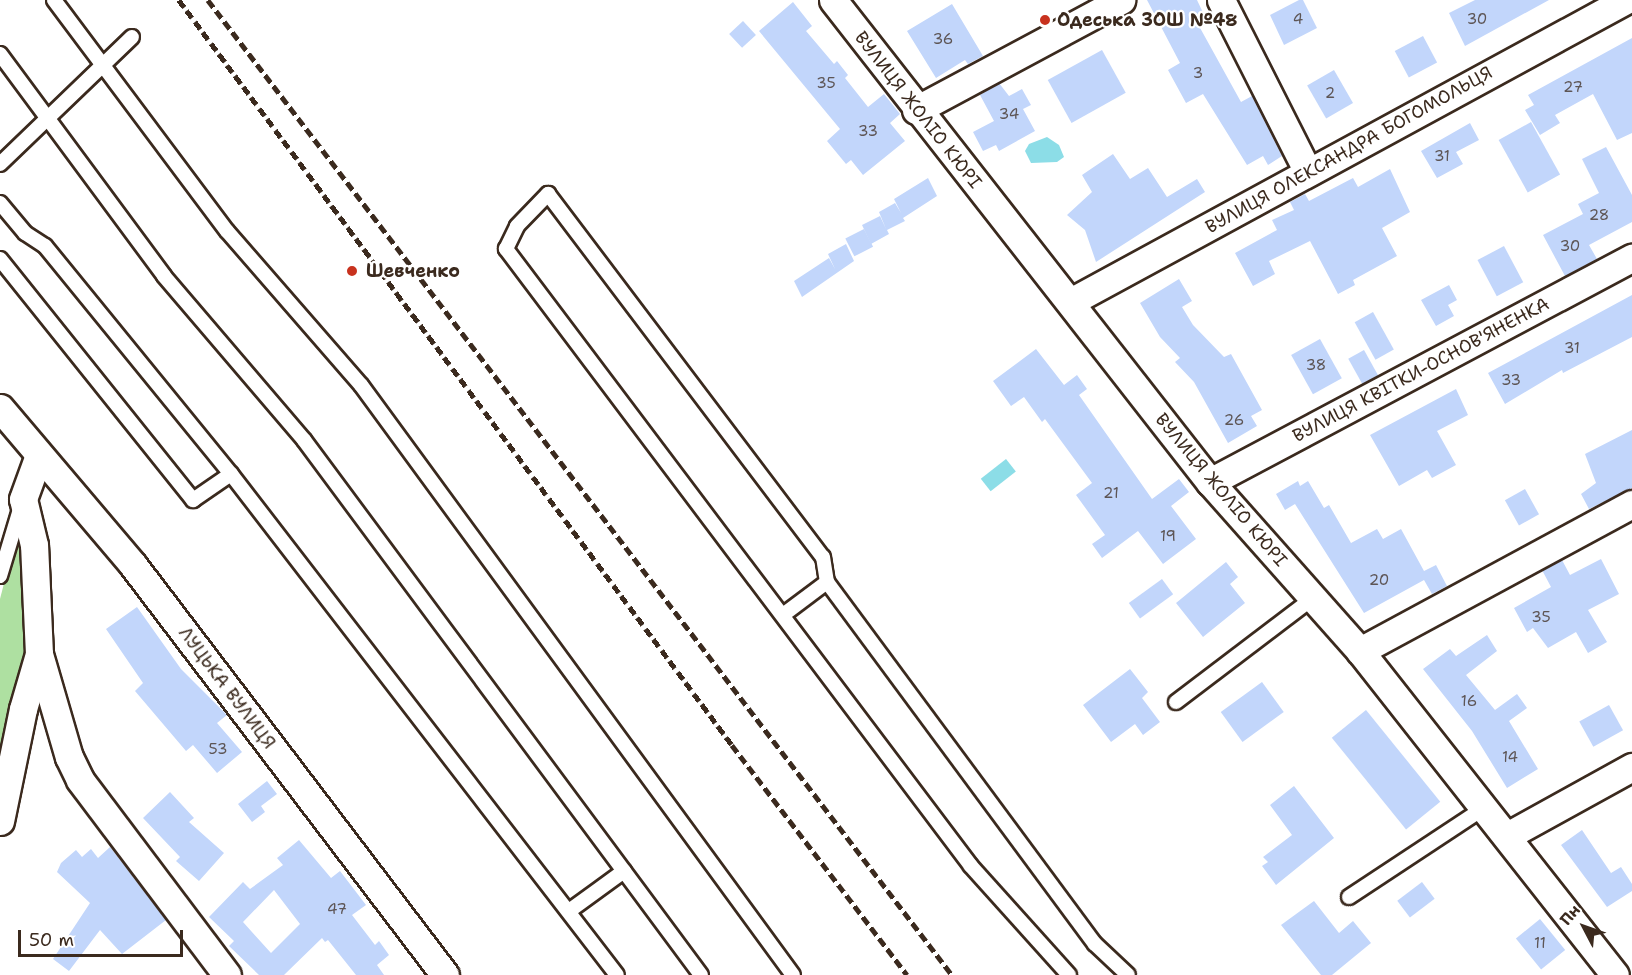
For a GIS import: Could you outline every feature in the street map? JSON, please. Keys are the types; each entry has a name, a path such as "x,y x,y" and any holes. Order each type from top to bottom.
{"street":[{"name":"ВУЛИЦЯ ЖОЛІО КЮРІ","path":"833,0 916,110 1072,301 1210,482 1360,651 1615,975"},
{"path":"916,110 1121,0"},
{"path":"1221,0 1308,172"},
{"name":"ВУЛИЦЯ ОЛЕКСАНДРА БОГОМОЛЬЦЯ","path":"1072,301 1626,0"},
{"name":"ВУЛИЦЯ КВІТКИ-ОСНОВ'ЯНЕНКА","path":"1210,482 1632,258"},
{"name":"ЛУЦЬКА ВУЛИЦЯ","path":"0,408 133,565 445,975"},
{"path":"39,455 23,499 34,545 39,654 69,757 80,780 226,975"},
{"path":"1360,651 1632,504"},
{"path":"0,821 23,709 39,654"},
{"path":"1506,836 1632,767"}],"lane":[{"path":"54,0 227,231 361,385 792,975"},
{"path":"0,164 132,37"},
{"path":"0,54 164,276 304,440 701,975"},
{"path":"1069,975 971,866 506,249 517,226 548,194 823,557 827,582 1095,944 1128,975"},
{"path":"0,203 25,233 45,246 231,474 617,975"},
{"path":"0,259 193,500 231,474"},
{"path":"0,576 23,499"},
{"path":"783,615 827,582"},
{"path":"1176,702 1313,598"},
{"path":"1349,897 1484,808"},
{"path":"569,911 624,871"}],"green space":[{"path":"21,517 32,651 0,791 0,599"}],"water":[{"path":"1047,137 1059,145 1064,157 1057,162 1031,163 1025,151 1029,144"},
{"path":"1006,459 1016,472 991,491 981,479"}],"building":[{"path":"1147,0 1197,0 1207,21 1199,26 1241,102 1252,96 1282,156 1268,165 1263,156 1247,165 1203,94 1186,103 1168,70 1180,63"},
{"path":"1303,0 1317,28 1284,45 1270,15"},
{"path":"1475,0 1549,0 1465,46 1449,13"},
{"path":"793,2 812,26 806,31 834,64 837,61 848,75 845,78 868,107 884,94 900,114 890,123 905,141 863,175 851,160 846,164 827,141 840,129 759,31"},
{"path":"952,4 983,56 968,64 965,60 936,78 907,31"},
{"path":"743,21 756,35 742,48 729,34"},
{"path":"1423,36 1437,62 1409,78 1395,51"},
{"path":"1632,38 1632,133 1617,140 1593,94 1555,115 1560,123 1540,135 1525,110 1534,105 1528,95"},
{"path":"1102,50 1126,93 1072,123 1048,80"},
{"path":"1334,70 1353,103 1326,118 1307,86"},
{"path":"999,83 1009,96 1022,89 1031,105 1023,109 1035,131 999,151 996,145 983,151 973,132 994,121 980,95"},
{"path":"1531,122 1560,174 1528,192 1499,140"},
{"path":"1470,123 1479,140 1456,152 1463,164 1437,178 1421,151"},
{"path":"1606,147 1632,195 1632,222 1589,245 1597,259 1565,276 1543,235 1583,214 1578,204 1599,193 1582,159"},
{"path":"1113,154 1130,179 1148,168 1167,197 1197,179 1205,192 1096,262 1085,230 1067,215 1092,192 1082,175"},
{"path":"1390,169 1410,212 1382,228 1397,256 1353,280 1355,285 1338,294 1310,241 1269,261 1275,274 1253,286 1235,253 1277,230 1272,220 1294,210 1290,202 1305,194 1309,201 1353,178 1358,187"},
{"path":"928,178 937,196 903,218 905,221 887,230 889,234 871,244 862,225 880,216 886,229 879,212 895,203 901,213 894,199"},
{"path":"864,229 873,247 854,256 845,239"},
{"path":"846,244 854,261 802,297 794,281 829,258 835,269 828,254"},
{"path":"1504,246 1523,282 1497,296 1478,260"},
{"path":"1179,279 1192,301 1182,307 1193,325 1224,357 1231,354 1262,410 1251,416 1257,426 1228,443 1194,382 1175,362 1180,358 1160,337 1140,303"},
{"path":"1449,285 1457,300 1448,305 1454,316 1436,326 1421,300"},
{"path":"1632,295 1632,337 1563,373 1562,370 1505,404 1488,373"},
{"path":"1373,312 1394,350 1375,360 1355,322"},
{"path":"1320,339 1342,378 1313,394 1291,355"},
{"path":"1036,349 1064,385 1077,375 1087,389 1079,395 1152,499 1179,479 1189,492 1171,506 1196,539 1163,564 1138,531 1102,558 1092,544 1105,535 1076,495 1092,483 1045,419 1042,422 1024,397 1011,406 993,381"},
{"path":"1364,350 1378,375 1362,384 1348,359"},
{"path":"1456,389 1468,415 1437,431 1456,465 1432,478 1427,470 1399,486 1370,435"},
{"path":"1632,430 1632,488 1589,509 1581,494 1596,483 1585,454"},
{"path":"1298,481 1300,486 1308,481 1324,508 1329,505 1351,543 1377,529 1383,539 1401,529 1424,571 1436,565 1447,586 1432,594 1424,580 1364,613 1295,504 1285,510 1276,494"},
{"path":"1525,489 1539,514 1519,526 1505,500"},
{"path":"1601,559 1619,594 1588,610 1607,642 1588,653 1576,632 1548,648 1533,628 1527,632 1514,608 1551,587 1542,570 1562,560 1570,575"},
{"path":"1226,562 1238,577 1230,584 1245,603 1203,637 1176,603"},
{"path":"1162,579 1173,594 1140,618 1129,603"},
{"path":"137,607 181,669 227,715 217,723 242,752 217,773 193,745 186,751 135,691 143,683 106,629"},
{"path":"1487,635 1497,651 1466,675 1495,710 1517,694 1527,708 1509,721 1538,769 1507,788 1472,731 1423,669 1450,649 1456,656"},
{"path":"1130,669 1148,692 1142,698 1160,722 1143,735 1135,724 1111,742 1083,705"},
{"path":"1262,682 1284,712 1242,742 1221,712"},
{"path":"1609,705 1623,730 1593,747 1579,721"},
{"path":"1366,710 1440,802 1406,829 1332,738"},
{"path":"267,781 277,794 261,806 265,812 252,822 238,804"},
{"path":"1294,786 1334,838 1276,885 1262,866 1268,862 1263,857 1292,835 1270,805"},
{"path":"170,792 194,818 189,822 224,853 199,881 176,861 180,857 143,818"},
{"path":"1582,830 1611,873 1621,867 1632,884 1632,891 1607,907 1561,845"},
{"path":"299,840 331,878 340,871 366,905 352,915 375,945 379,941 389,955 377,965 384,975 356,975 328,940 325,942 322,938 284,975 259,975 229,946 234,941 209,917 243,882 250,889 283,865 277,858","holes":["274,890 300,924 271,953 243,922"]},
{"path":"110,847 166,920 122,954 100,930 69,971 53,959 90,903 57,872 61,863 76,850 82,857 91,849 98,858"},
{"path":"1422,882 1435,899 1410,917 1397,901"},
{"path":"1314,901 1339,933 1353,921 1371,943 1332,975 1321,975 1281,925"},
{"path":"1540,919 1565,950 1541,970 1516,939"}],"railway":[{"path":"179,0 732,745 907,975"},
{"path":"208,0 952,975"}],"place":[{"name":"Одеська ЗОШ №48","path":"1045,20"},
{"name":"Шевченко","path":"352,271"}]}
